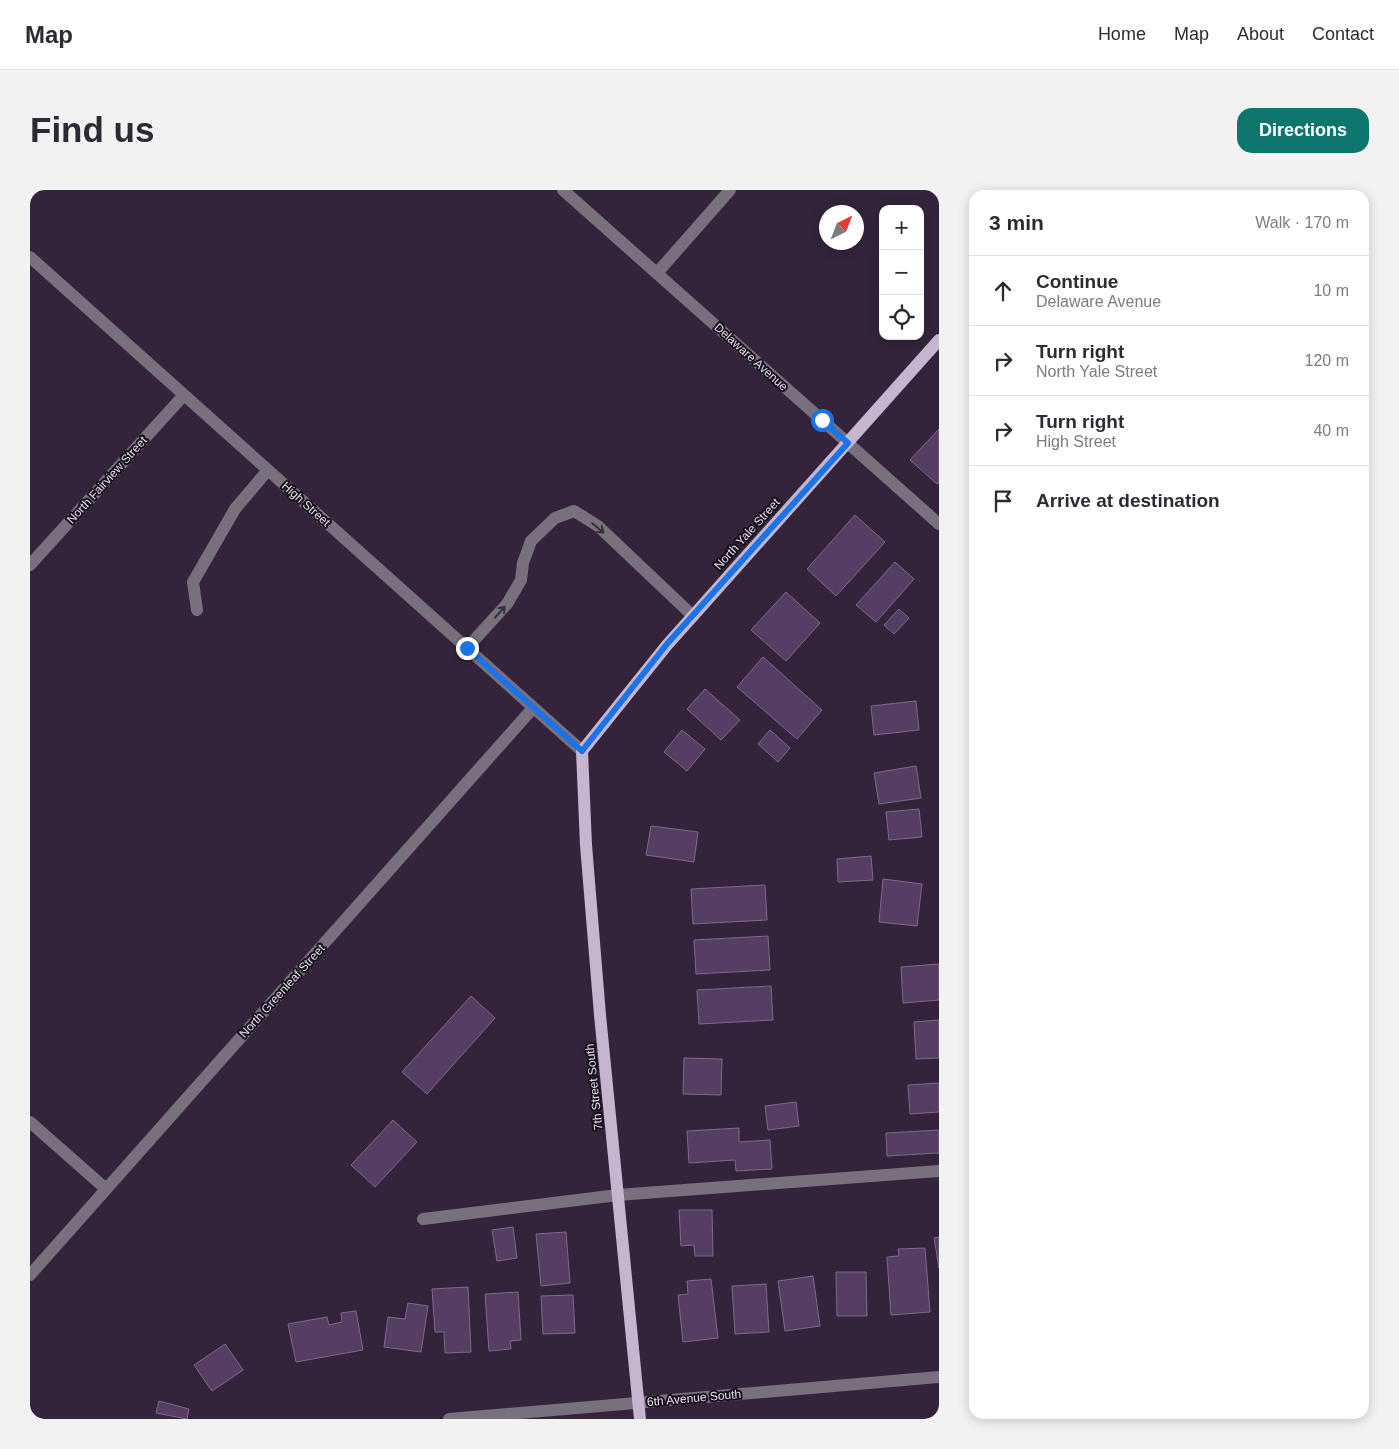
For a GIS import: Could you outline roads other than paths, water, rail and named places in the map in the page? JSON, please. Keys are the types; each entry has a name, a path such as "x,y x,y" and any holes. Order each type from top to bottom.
{"main road":[{"name":"North Yale Street","path":"582,751 667,644 939,340"},
{"name":"7th Street South","path":"582,751 588,865 640,1419"}],"street":[{"name":"Delaware Avenue","path":"563,190 939,524"},
{"path":"656,273 730,190"},
{"name":"High Street","path":"30,257 582,751"},
{"name":"North Fairview Street","path":"30,565 184,395"},
{"path":"198,610 193,582 235,509 268,470"},
{"path":"467,648 507,604 521,580 531,541 555,518 574,511 598,526 693,616"},
{"name":"North Greenleaf Street","path":"30,1274 533,708"},
{"path":"30,1122 106,1189"},
{"path":"423,1219 618,1195 939,1171"},
{"name":"6th Avenue South","path":"449,1419 939,1377"}]}
